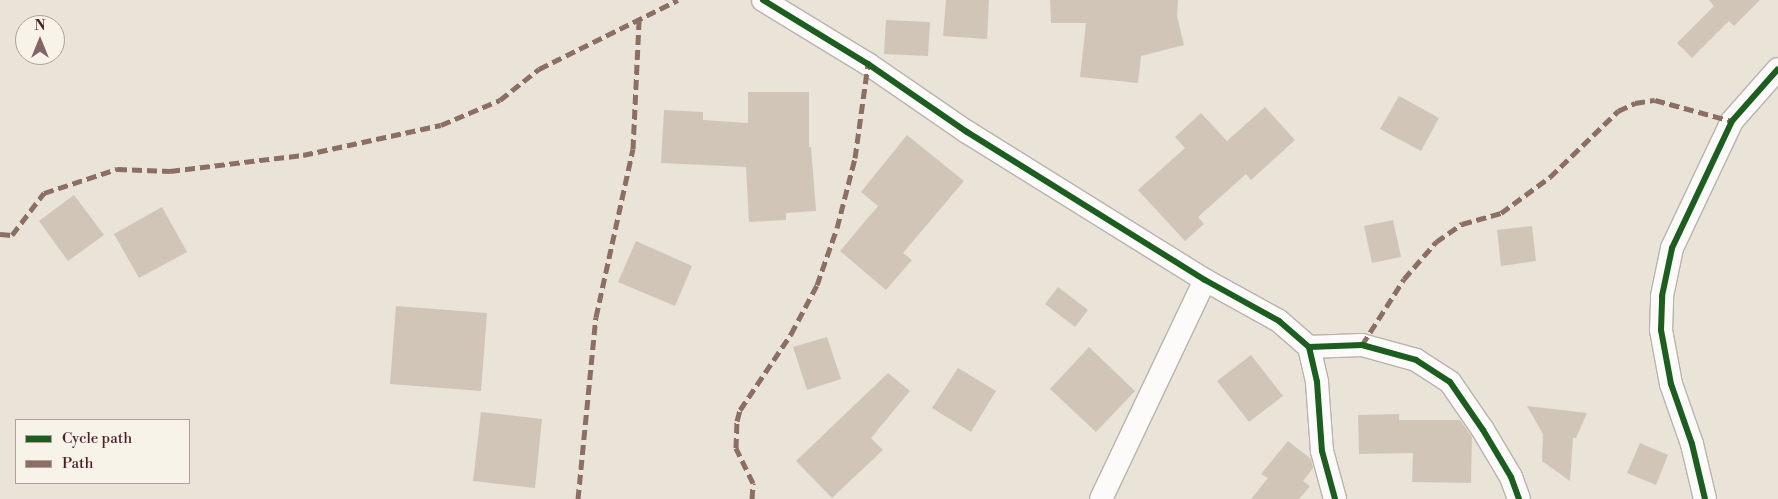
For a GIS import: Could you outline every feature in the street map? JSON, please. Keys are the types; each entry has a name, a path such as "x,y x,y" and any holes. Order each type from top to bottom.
{"street":[{"path":"763,0 868,64 967,132 1205,280 1279,321 1309,347 1317,382 1322,451 1335,499"},
{"path":"1705,499 1692,444 1671,384 1661,330 1662,296 1672,248 1732,121 1778,69"},
{"path":"1101,499 1205,280"},
{"path":"1309,347 1362,346 1416,360 1450,382 1484,430 1507,469 1518,499"}],"building":[{"path":"946,0 989,0 987,39 943,36"},
{"path":"1050,0 1178,0 1177,16 1184,45 1141,56 1138,83 1080,77 1086,23 1051,23"},
{"path":"1709,0 1760,0 1734,26 1729,21 1692,58 1677,43 1714,6"},
{"path":"886,20 930,22 928,56 884,54"},
{"path":"748,92 809,92 809,147 811,147 816,211 786,213 786,220 749,222 746,167 661,163 664,110 703,112 703,120 748,123"},
{"path":"1399,96 1439,118 1421,151 1380,129"},
{"path":"1265,107 1295,140 1251,180 1246,174 1198,217 1204,224 1185,241 1138,190 1185,148 1175,137 1201,113 1227,141"},
{"path":"907,135 964,181 903,253 912,260 886,290 840,251 878,206 861,192"},
{"path":"74,195 104,235 68,261 39,221"},
{"path":"162,207 187,252 139,278 114,234"},
{"path":"1393,220 1401,257 1372,263 1364,226"},
{"path":"1532,226 1536,261 1501,266 1497,230"},
{"path":"636,241 692,266 675,306 618,282"},
{"path":"1058,287 1088,310 1075,327 1045,304"},
{"path":"396,306 487,313 481,391 390,384"},
{"path":"827,337 841,379 807,390 793,347"},
{"path":"1089,347 1135,391 1096,432 1050,389"},
{"path":"1251,355 1283,396 1249,422 1217,381"},
{"path":"958,368 996,391 971,432 932,408"},
{"path":"888,373 910,391 871,438 883,450 832,498 796,461"},
{"path":"1527,406 1587,413 1576,438 1573,438 1570,481 1542,461 1543,434"},
{"path":"481,412 542,419 535,488 473,481"},
{"path":"1399,414 1399,420 1460,420 1472,437 1471,483 1412,482 1413,453 1359,454 1358,415"},
{"path":"1288,441 1311,459 1313,468 1303,481 1310,486 1299,499 1251,499 1268,478 1261,474"},
{"path":"1640,443 1668,455 1656,485 1627,473"}],"marked path":[{"path":"0,234 12,235 44,193 117,169 170,171 303,155 441,125 500,100 539,69 678,0"},
{"path":"578,499 596,317 633,149 639,20"},
{"path":"752,499 753,483 736,448 737,421 740,410 791,334 817,285 837,228 855,158 868,64"},
{"path":"1362,345 1404,279 1436,242 1462,224 1501,213 1550,177 1618,111 1635,103 1655,100 1732,121"}],"cycle path":[{"path":"763,0 868,64 967,132 1205,280 1279,321 1309,347 1317,382 1322,451 1335,499"},
{"path":"1705,499 1692,444 1671,384 1661,330 1662,296 1672,248 1732,121 1778,69"},
{"path":"1309,347 1362,345 1416,360 1450,382 1483,430 1511,477 1519,499"}]}
